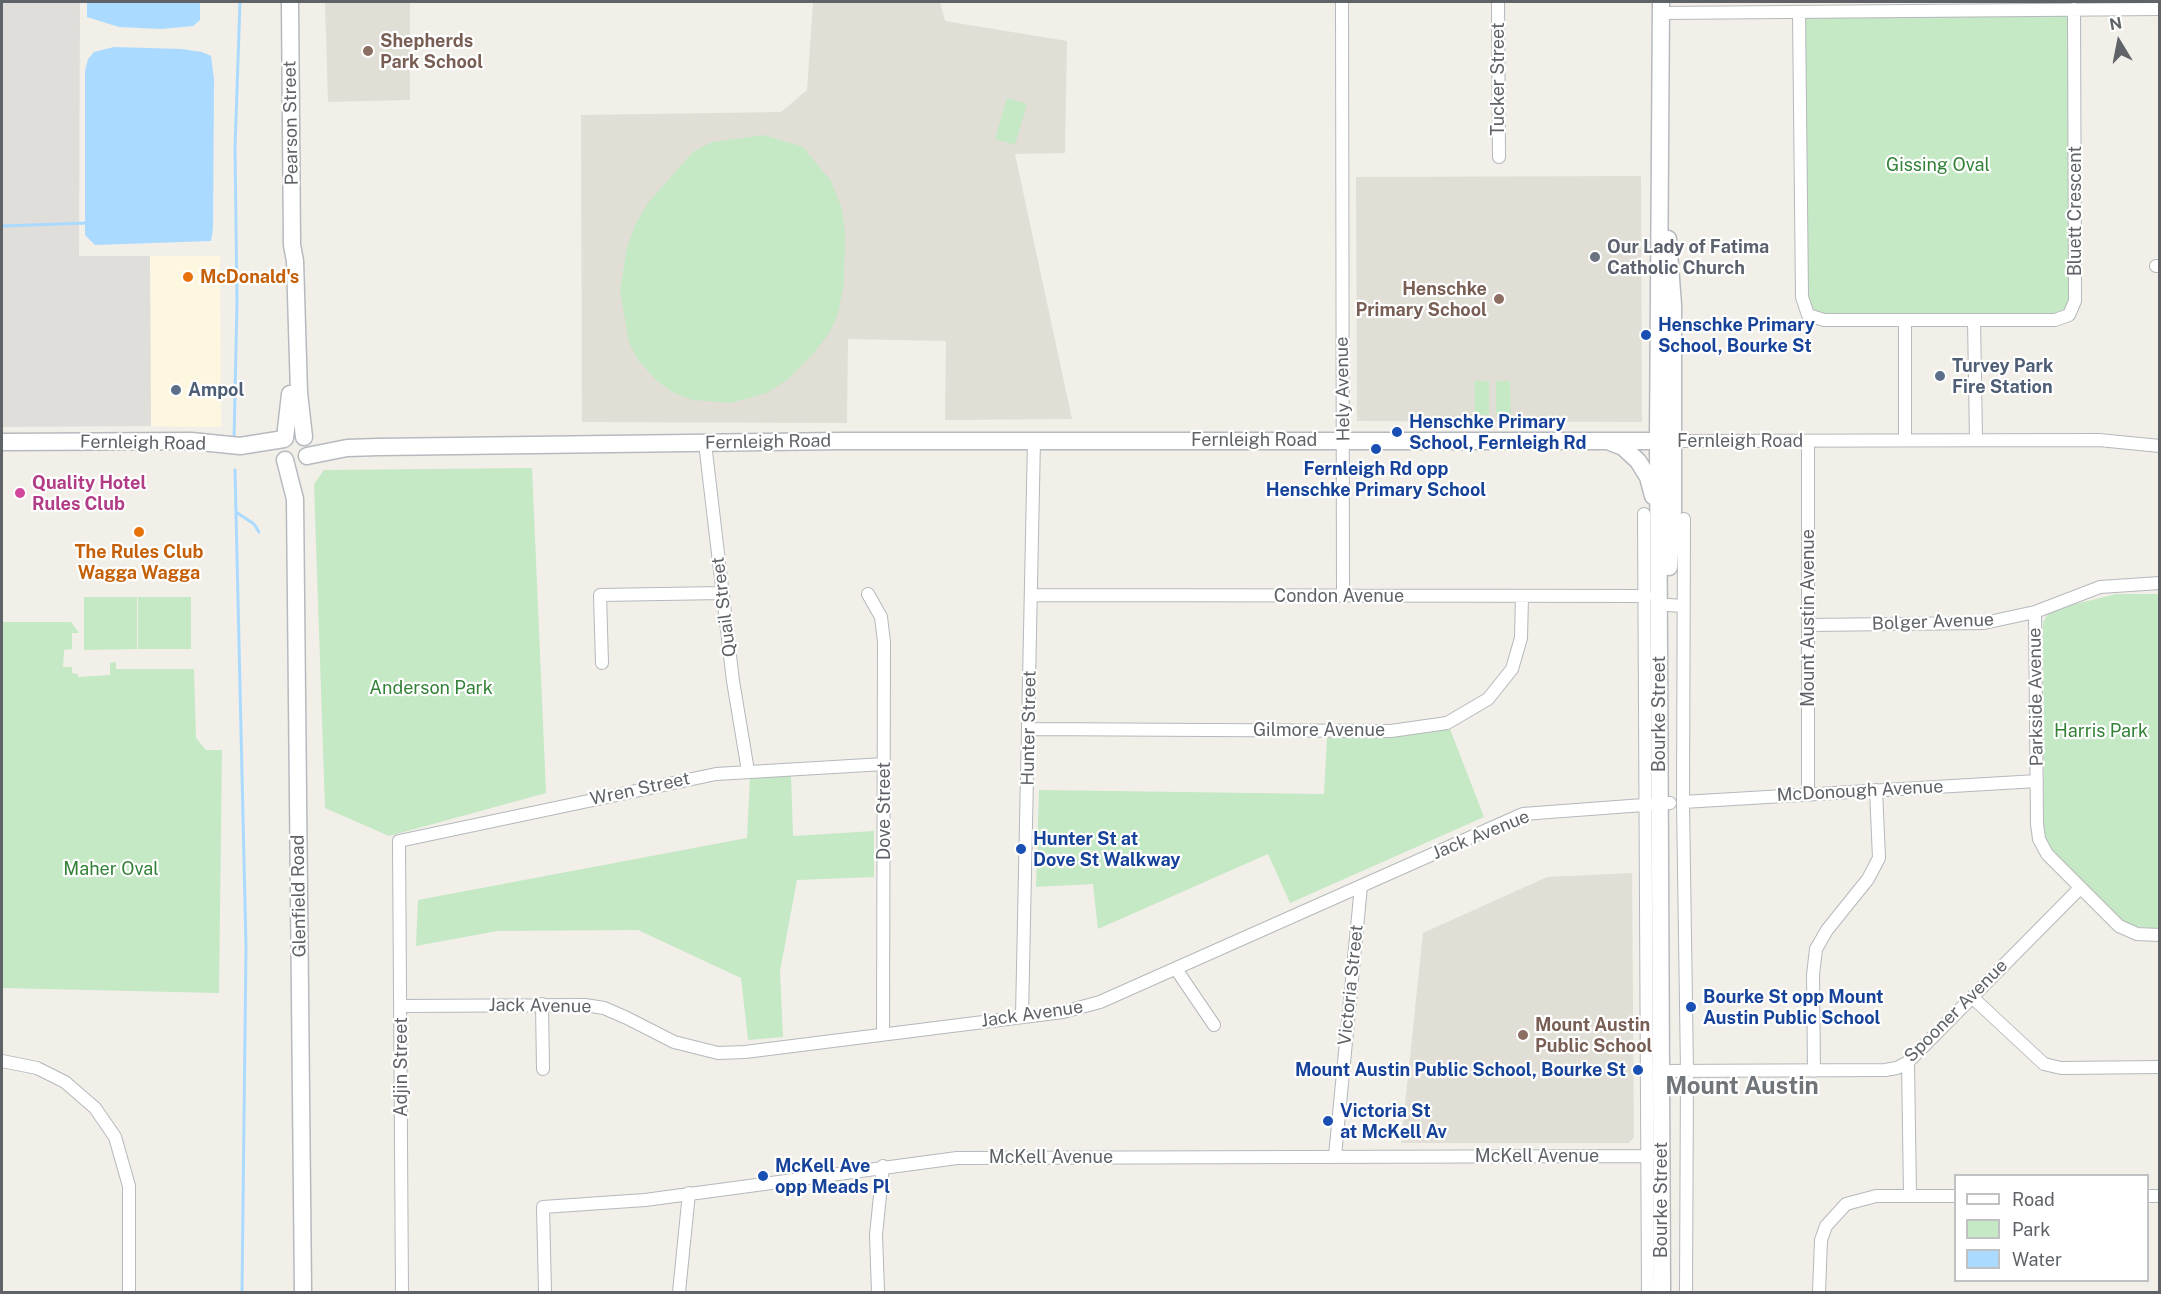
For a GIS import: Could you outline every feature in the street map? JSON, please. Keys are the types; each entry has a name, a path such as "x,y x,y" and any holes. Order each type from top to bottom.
{"main road":[{"name":"Pearson Street","path":"290,2 292,244 295,261 298,393 305,448"},
{"name":"Bourke Street","path":"1661,7 1665,441 1659,554 1664,803 1674,1071 1673,1293"},
{"name":"Pearson Street","path":"284,438 289,406 289,262 292,244"},
{"path":"294,434 305,448 295,463 284,458 280,446 284,438 294,434"},
{"name":"Fernleigh Road","path":"2,442 190,441 240,446 284,438"},
{"name":"Fernleigh Road","path":"305,448 1034,440 1665,441"},
{"path":"1606,441 1631,453 1648,477 1655,508 1659,554"},
{"name":"Bourke Street","path":"1664,803 1676,605 1673,511 1665,441"},
{"name":"Glenfield Road","path":"303,1293 295,499 305,448"},
{"name":"Fernleigh Road","path":"2,452 250,451 284,458"},
{"name":"Glenfield Road","path":"284,458 295,499"},
{"name":"Bourke Street","path":"1662,1293 1674,1071"}],"street":[{"name":"Hely Avenue","path":"1341,2 1343,596"},
{"name":"Tucker Street","path":"1498,2 1498,157"},
{"path":"1661,7 1799,12 1860,7 2047,5 2074,9 2160,9"},
{"name":"Bluett Crescent","path":"1799,12 1803,308 1808,315 1824,320 2055,320 2064,318 2074,310 2074,9"},
{"path":"1905,320 1905,440"},
{"path":"1974,320 1976,440"},
{"name":"Hunter Street","path":"1022,1016 1034,440"},
{"name":"Fernleigh Road","path":"1665,441 2099,440 2160,446"},
{"name":"Mount Austin Avenue","path":"1808,441 1808,794"},
{"name":"Quail Street","path":"705,443 722,593 748,771"},
{"name":"Bourke Street","path":"1644,514 1646,596 1664,803 1674,1071 1686,1293"},
{"name":"Bourke Street","path":"1676,605 1684,519"},
{"name":"Bolger Avenue","path":"1808,625 1984,623 2035,612 2100,587 2160,583"},
{"path":"602,663 600,595 722,593"},
{"name":"Dove Street","path":"868,594 878,608 883,629 883,1033"},
{"name":"Condon Avenue","path":"1032,595 1646,596"},
{"name":"Gilmore Avenue","path":"1029,729 1391,731 1447,723 1488,699 1512,669 1521,638 1522,596"},
{"name":"Parkside Avenue","path":"2035,612 2039,839 2047,854 2119,926 2137,934 2160,935"},
{"name":"Wren Street","path":"399,841 694,777 748,771 884,764"},
{"name":"McDonough Avenue","path":"1664,803 2037,782"},
{"path":"1814,1071 1813,975 1816,949 1827,930 1868,879 1879,858 1876,790"},
{"name":"Bourke Street","path":"1648,1293 1648,1156 1664,803"},
{"name":"Jack Avenue","path":"400,1006 585,1005 604,1008 674,1042 718,1053 745,1052 1082,1009 1523,814 1664,803"},
{"name":"Adjin Street","path":"399,841 402,1293"},
{"name":"Victoria Street","path":"1335,1156 1361,886"},
{"name":"Spooner Avenue","path":"1674,1071 1885,1070 1908,1062 2080,888"},
{"path":"1176,969 1214,1025"},
{"path":"1972,997 2044,1064 2061,1068 2160,1067"},
{"path":"542,1004 543,1069"},
{"path":"2,1060 37,1068 66,1082 95,1108 115,1137 126,1169 129,1193 129,1293"},
{"path":"1908,1062 1910,1196"},
{"name":"McKell Avenue","path":"545,1293 543,1206 645,1200 883,1166 957,1158 1648,1156"},
{"path":"878,1293 876,1235 883,1166"},
{"path":"680,1293 689,1193"},
{"path":"1819,1293 1821,1240 1835,1214 1846,1204 1861,1198 1954,1196"}],"shaded area":[{"path":"2,2 80,2 79,256 150,256 151,426 2,427"},
{"name":"Shepherds Park School","path":"325,2 410,2 410,100 328,102"},
{"path":"813,2 940,2 945,21 1067,41 1065,153 1015,154 1072,419 945,420 946,341 848,339 847,423 582,422 581,115 781,112 807,90"},
{"name":"Henschke Primary School","path":"1641,176 1642,422 1357,421 1356,177"},
{"path":"150,256 220,256 221,427 151,426"},
{"name":"Mount Austin Public School","path":"1632,873 1634,1137 1629,1143 1401,1143 1423,933 1547,877"}],"green space":[{"name":"Gissing Oval","path":"2074,9 2069,315 1808,315 1799,12"},
{"path":"1007,98 1027,104 1015,145 995,139"},
{"path":"764,135 803,147 831,181 841,206 845,231 844,283 838,314 830,332 813,354 788,379 767,393 731,403 693,400 674,393 657,381 638,360 629,343 620,290 627,247 636,223 648,203 693,152 712,142"},
{"path":"1474,381 1489,381 1489,415 1475,415"},
{"path":"1496,381 1510,381 1511,415 1496,415"},
{"name":"Anderson Park","path":"532,468 546,793 389,836 325,808 314,484 324,470"},
{"name":"Harris Park","path":"2116,594 2159,594 2159,929 2132,926 2120,919 2054,852 2047,842 2044,829 2043,622 2048,614 2064,607"},
{"path":"84,597 137,597 137,649 84,650"},
{"path":"138,597 191,597 191,649 138,649"},
{"name":"Maher Oval","path":"2,622 71,622 79,633 72,633 72,649 64,650 63,667 72,667 72,673 78,674 78,677 110,675 110,663 116,662 116,669 194,669 196,738 206,750 222,750 219,993 2,988"},
{"path":"1450,729 1484,817 1290,903 1268,854 1098,929 1093,884 1036,887 1039,790 1324,794 1327,738 1408,734"},
{"path":"791,775 793,836 874,831 874,877 797,880 780,971 783,1037 748,1040 741,978 638,930 497,931 416,946 418,900 747,838 750,777"}],"water":[{"path":"87,2 200,2 200,20 193,26 161,29 119,27 87,17"},
{"path":"114,47 182,49 211,56 214,79 211,241 95,245 85,235 85,71 88,59 94,52"}],"waterway":[{"path":"234,440 237,302 235,148 240,2"},
{"path":"2,226 87,223"},
{"path":"235,470 246,947 242,1292"},
{"path":"236,512 254,524 259,532"}],"place":[{"name":"Shepherds Park School","path":"368,51"},
{"name":"Our Lady of Fatima Catholic Church","path":"1595,257"},
{"name":"McDonald's","path":"188,277"},
{"name":"Henschke Primary School","path":"1499,299"},
{"name":"Henschke Primary School, Bourke St","path":"1646,335"},
{"name":"Turvey Park Fire Station","path":"1940,376"},
{"name":"Ampol","path":"176,390"},
{"name":"Henschke Primary School, Fernleigh Rd","path":"1397,432"},
{"name":"Fernleigh Rd opp Henschke Primary School","path":"1376,449"},
{"name":"Quality Hotel Rules Club","path":"20,493"},
{"name":"The Rules Club Wagga Wagga","path":"139,532"},
{"name":"Hunter St at Dove St Walkway","path":"1021,849"},
{"name":"Bourke St opp Mount Austin Public School","path":"1691,1007"},
{"name":"Mount Austin Public School","path":"1523,1035"},
{"name":"Mount Austin Public School, Bourke St","path":"1638,1070"},
{"name":"Victoria St at McKell Av","path":"1328,1121"},
{"name":"McKell Ave opp Meads Pl","path":"763,1176"}],"district":[{"name":"Mount Austin","path":"1742,1087"}]}
